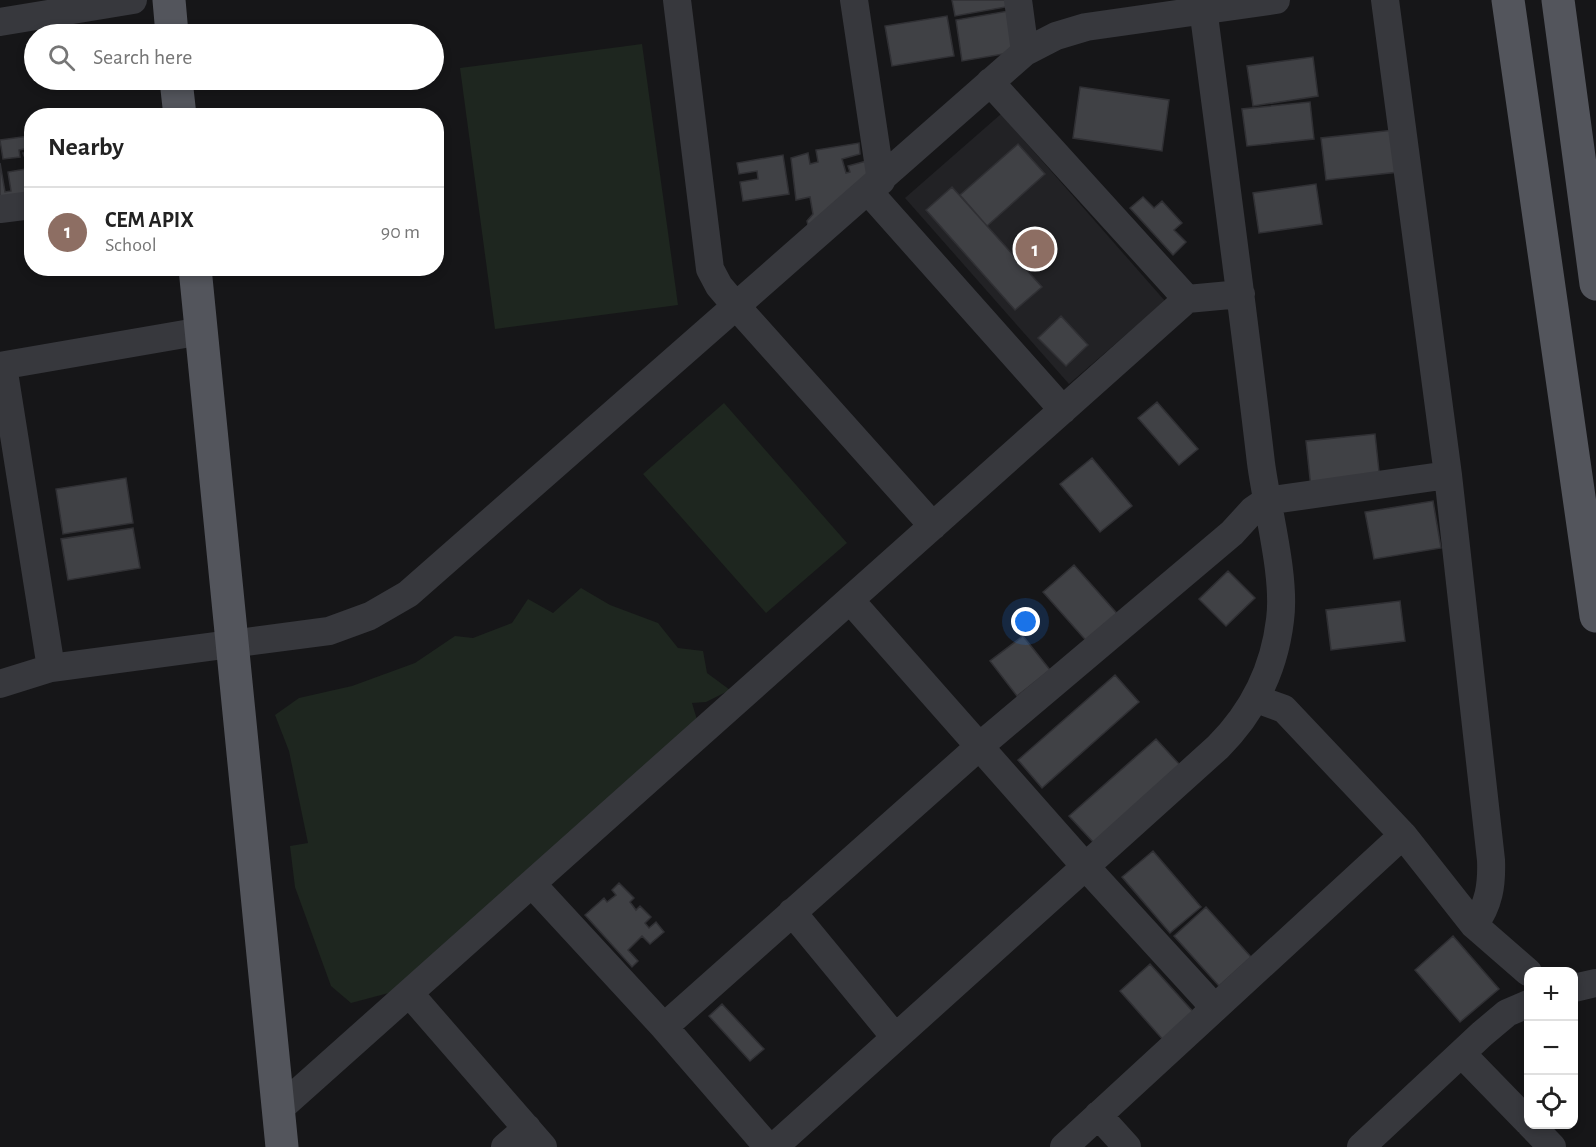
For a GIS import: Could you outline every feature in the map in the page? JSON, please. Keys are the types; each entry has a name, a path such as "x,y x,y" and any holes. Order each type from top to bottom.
{"main road":[{"path":"169,0 171,24"},
{"path":"1508,0 1596,616"},
{"path":"1558,0 1596,284"},
{"path":"177,90 179,108"},
{"path":"196,276 282,1147"}],"street":[{"path":"0,22 133,0"},
{"path":"677,0 710,269 719,286 736,306 933,526"},
{"path":"854,0 875,186 1063,410"},
{"path":"1018,0 1025,52"},
{"path":"0,684 51,668 329,631 370,616 408,594 1025,52 1056,36 1086,27 1202,5 1276,0"},
{"path":"1385,0 1448,475 1491,860 1492,884 1487,902 1474,926"},
{"path":"532,884 664,1028 780,1144 1237,728 1257,699 1274,657 1281,618 1280,587 1266,501 1202,5"},
{"path":"990,82 1187,299"},
{"path":"0,209 24,206"},
{"path":"278,1110 1187,299 1241,294"},
{"path":"51,668 2,366 202,331"},
{"path":"664,1028 981,745 1232,533 1253,510 1266,501 1448,475"},
{"path":"850,600 981,745 1085,866 1214,1007"},
{"path":"1257,699 1284,709 1403,835 1474,926 1524,969"},
{"path":"1064,1147 1403,835"},
{"path":"792,912 895,1037"},
{"path":"1578,987 1596,983"},
{"path":"409,993 535,1138 505,1147"},
{"path":"1361,1147 1507,1014 1524,1006"},
{"path":"1462,1054 1524,1119"},
{"path":"1098,1115 1127,1147"},
{"path":"1534,1129 1552,1147"}],"shaded area":[{"path":"642,44 678,305 495,329 460,68"},
{"path":"1001,114 1165,301 1069,384 905,198"},
{"path":"724,403 847,543 766,613 643,474"},
{"path":"581,588 610,605 658,623 678,648 703,651 707,673 730,690 706,702 692,703 698,723 396,991 351,1003 331,986 295,887 290,846 308,843 289,751 275,715 299,698 352,686 415,663 455,636 473,638 512,623 528,599 553,613"}],"building":[{"path":"952,0 1016,0 1017,5 955,16"},
{"path":"1014,10 1021,51 962,61 956,20"},
{"path":"947,16 954,56 892,66 885,26"},
{"path":"1313,57 1318,96 1253,106 1247,66"},
{"path":"1080,87 1169,100 1162,151 1073,138"},
{"path":"1310,102 1314,139 1247,146 1242,109"},
{"path":"1394,130 1399,172 1326,180 1321,138"},
{"path":"24,137 24,149 19,150 20,157 3,159 0,140"},
{"path":"859,143 860,154 842,159 846,173 850,172 848,166 870,160 871,180 809,230 807,221 813,214 810,197 796,200 791,158 808,153 810,164 818,162 816,150"},
{"path":"1018,144 1045,174 987,226 960,195"},
{"path":"783,155 789,194 743,201 740,182 758,179 757,171 739,174 737,163"},
{"path":"0,163 5,192 11,191 8,172 24,169 24,195 0,198"},
{"path":"1316,184 1322,224 1259,233 1253,193"},
{"path":"952,187 1042,287 1015,310 926,210"},
{"path":"1143,197 1154,208 1162,201 1182,223 1174,230 1186,242 1173,255 1130,208"},
{"path":"1061,316 1088,345 1066,366 1038,338"},
{"path":"1157,402 1198,449 1179,465 1138,418"},
{"path":"1375,434 1380,481 1311,488 1306,441"},
{"path":"1092,458 1132,506 1100,532 1060,484"},
{"path":"126,478 133,523 63,534 56,489"},
{"path":"1433,501 1441,548 1374,559 1365,512"},
{"path":"133,528 140,568 68,580 61,539"},
{"path":"1074,565 1121,618 1090,645 1043,592"},
{"path":"1228,571 1255,598 1226,626 1199,599"},
{"path":"1400,601 1405,641 1331,650 1326,610"},
{"path":"1023,636 1050,670 1017,696 990,661"},
{"path":"1115,675 1139,702 1042,788 1018,760"},
{"path":"1156,739 1180,765 1094,843 1069,816"},
{"path":"1153,851 1201,907 1170,933 1122,877"},
{"path":"619,883 634,898 630,902 636,910 640,906 651,917 645,923 649,928 656,922 664,932 650,944 642,936 628,950 638,961 632,967 585,915 604,898 607,902 616,895 612,890"},
{"path":"1206,907 1251,957 1219,986 1174,936"},
{"path":"1453,936 1499,989 1460,1022 1415,970"},
{"path":"1150,964 1196,1015 1165,1042 1120,991"},
{"path":"722,1004 764,1049 750,1061 709,1016"}],"place":[{"name":"CEM APIX","path":"1035,249"}]}
